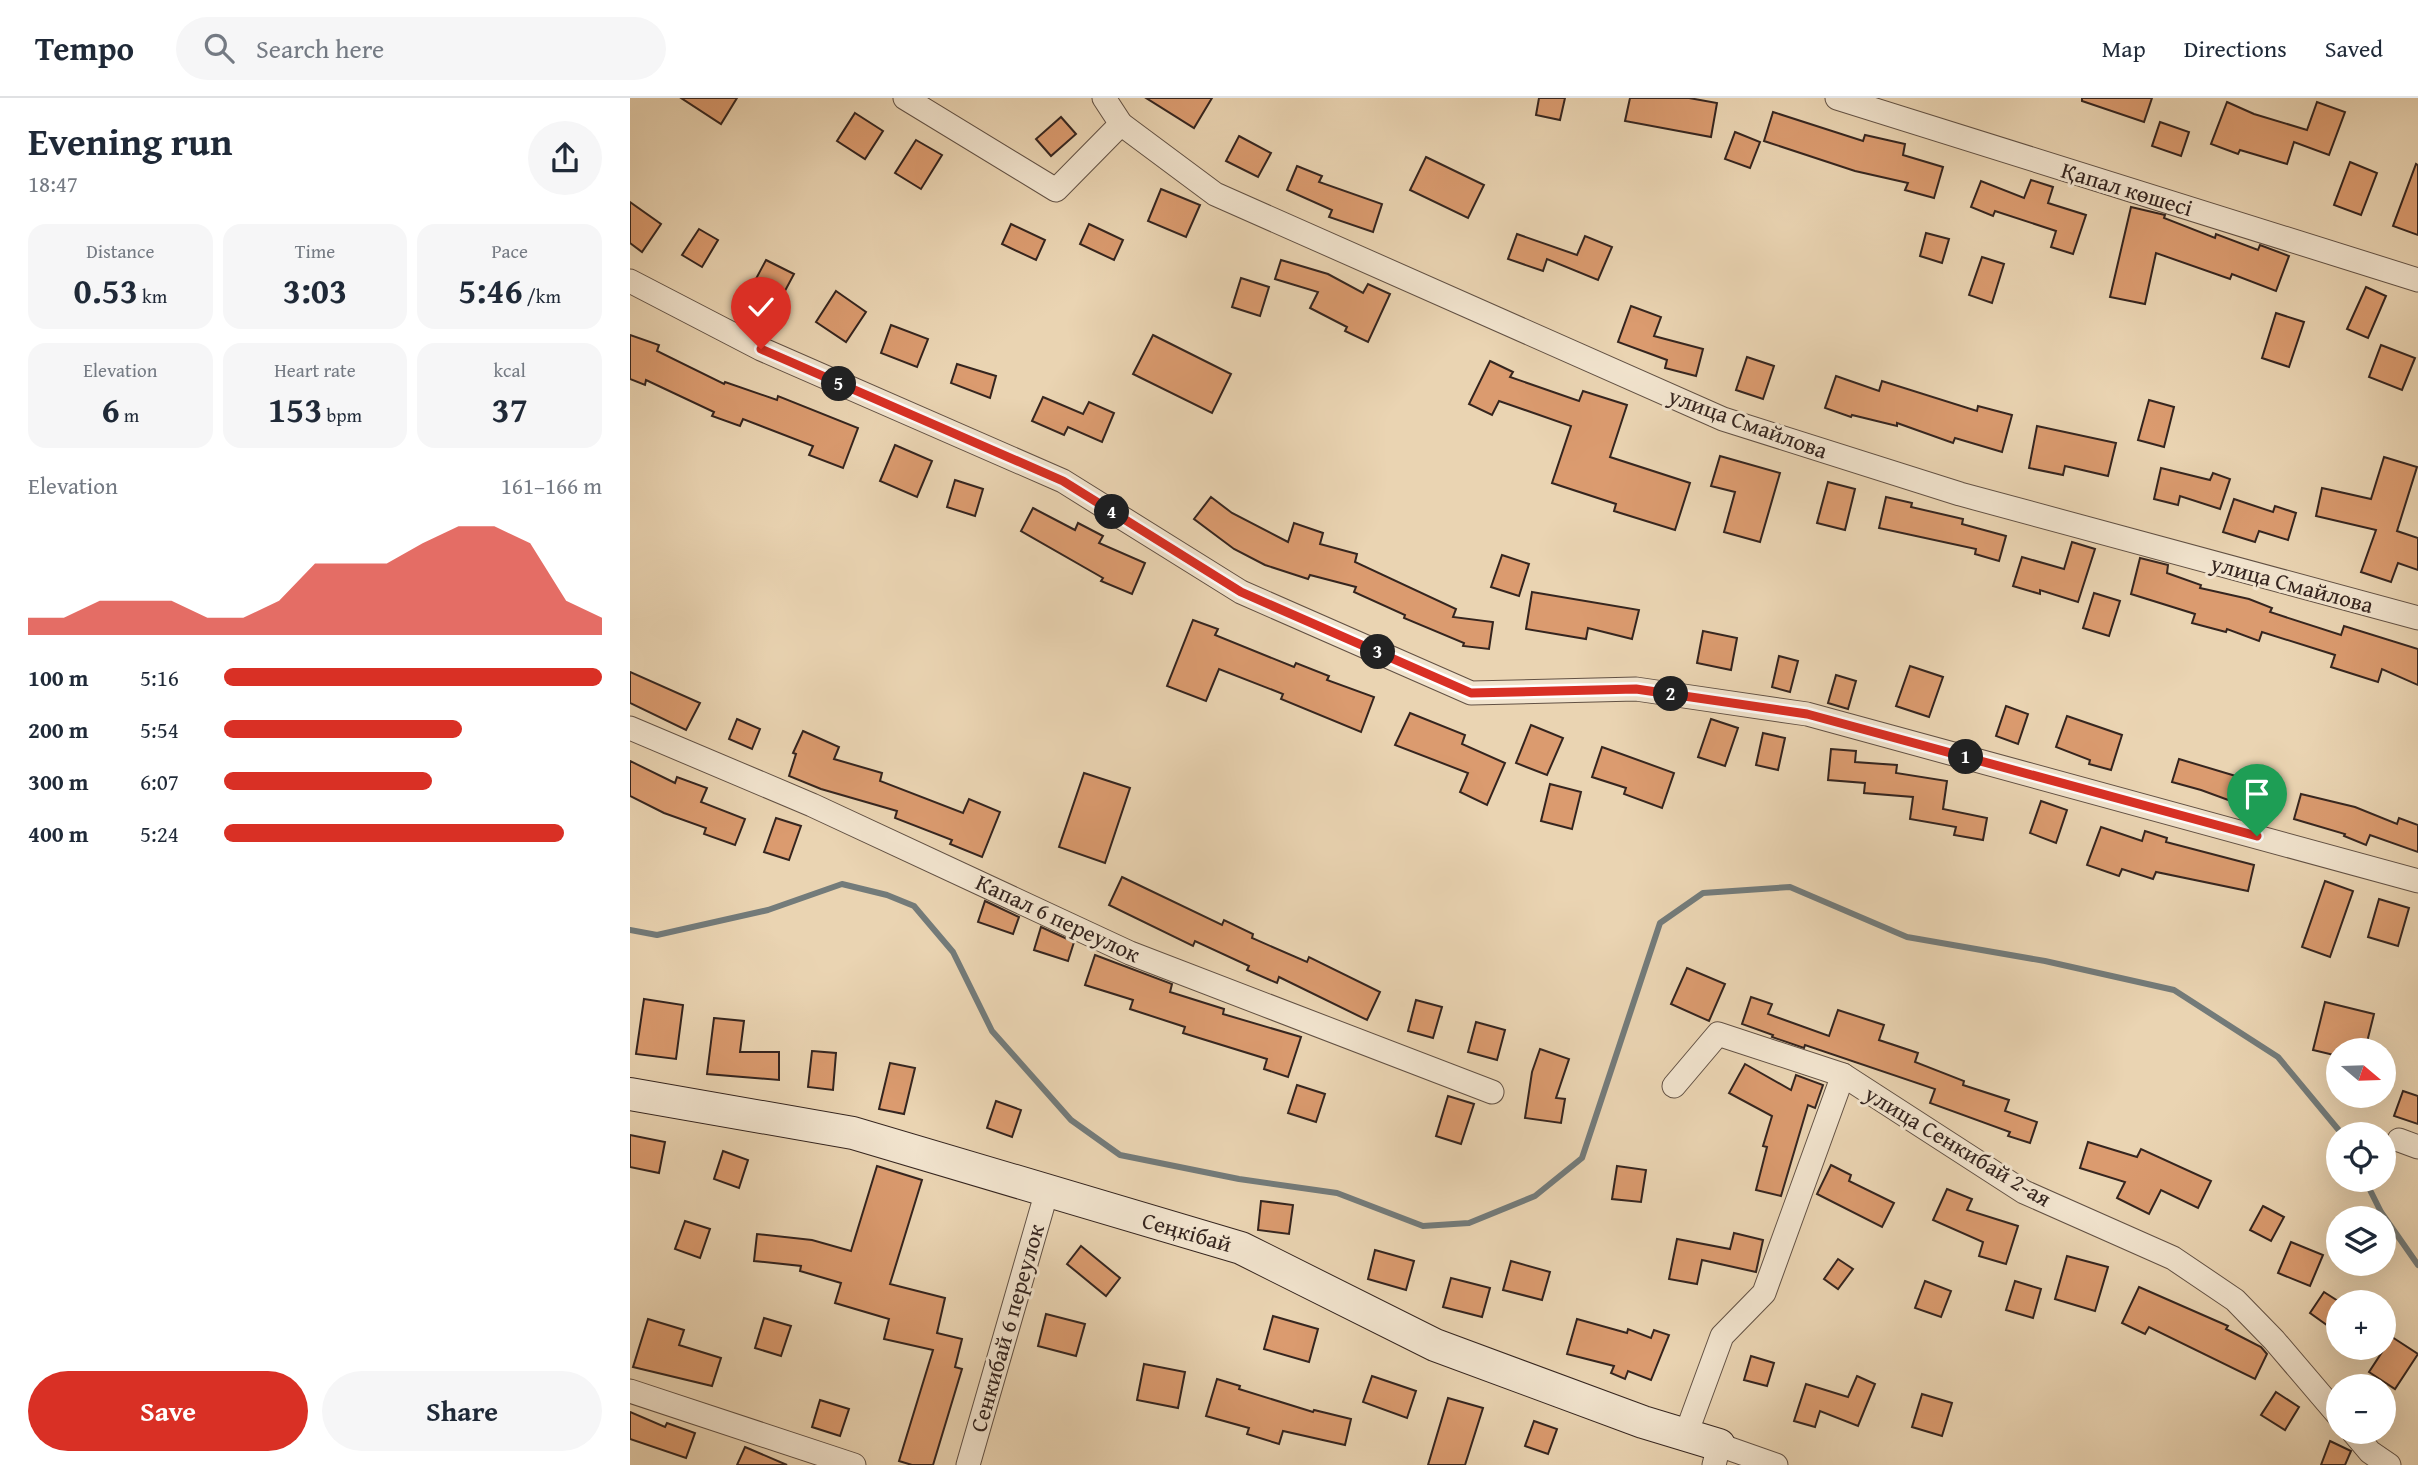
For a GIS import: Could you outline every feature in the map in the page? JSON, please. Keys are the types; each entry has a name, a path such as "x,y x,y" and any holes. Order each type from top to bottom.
{"street":[{"path":"905,98 1056,190 1121,124"},
{"name":"улица Смайлова","path":"1104,98 1121,124 1215,194 1723,419 1960,494 2418,618"},
{"name":"Қапал көшесі","path":"1837,98 2418,280"},
{"path":"630,281 761,349 1063,481 1241,592 1471,693 1636,689 1807,714 2418,881"},
{"name":"Капал 6 переулок","path":"630,728 812,805 1130,953 1492,1093"},
{"name":"улица Сенкибай 2-ая","path":"1674,1086 1718,1034 1843,1075 2024,1192 2173,1258 2235,1300 2274,1340 2326,1401"},
{"name":"улица Сенкибай 2-ая","path":"1686,1434 1722,1336 1764,1293 1843,1075"},
{"name":"Сеңкібай","path":"630,1094 853,1133 1241,1248 1434,1345 1643,1422 1686,1434 1716,1455"},
{"name":"Сенкибай 6 переулок","path":"968,1465 1047,1191"},
{"path":"630,1391 854,1465"},
{"path":"2363,1444 2389,1465"},
{"path":"1716,1455 1776,1465"}],"building":[{"path":"681,98 737,98 721,124"},
{"path":"1146,98 1212,98 1194,128"},
{"path":"1539,98 1565,98 1560,120 1536,115"},
{"path":"1630,98 1689,98 1717,103 1711,137 1625,121"},
{"path":"2082,98 2152,98 2144,122 2082,101"},
{"path":"2227,102 2254,114 2307,130 2317,102 2345,112 2329,155 2294,142 2287,164 2240,150 2238,154 2211,144"},
{"path":"1773,112 1863,141 1865,135 1905,144 1903,155 1943,167 1934,198 1905,190 1908,183 1855,171 1764,141"},
{"path":"855,113 883,131 865,159 837,141"},
{"path":"1061,117 1076,134 1051,156 1036,139"},
{"path":"2160,122 2189,132 2181,156 2152,146"},
{"path":"1735,132 1760,142 1750,168 1725,159"},
{"path":"1239,136 1271,153 1258,177 1226,161"},
{"path":"916,140 942,155 921,189 895,173"},
{"path":"1426,157 1484,185 1468,218 1410,190"},
{"path":"2350,162 2377,173 2361,215 2334,205"},
{"path":"2416,164 2418,165 2418,235 2393,226"},
{"path":"1297,166 1322,176 1319,182 1382,204 1373,232 1329,217 1332,210 1287,190"},
{"path":"2031,180 2053,187 2048,203 2086,215 2073,254 2051,247 2056,231 1995,211 1993,216 1971,207 1981,181 2024,198"},
{"path":"1161,189 1200,205 1186,237 1148,221"},
{"path":"630,202 661,224 642,252 630,243"},
{"path":"2131,207 2165,215 2164,218 2215,238 2216,234 2258,250 2260,245 2289,256 2276,291 2232,274 2230,279 2156,253 2145,304 2110,297"},
{"path":"1011,224 1045,240 1036,260 1002,244"},
{"path":"1089,224 1123,240 1114,260 1080,244"},
{"path":"699,229 718,240 702,267 682,255"},
{"path":"1926,233 1949,239 1942,263 1920,256"},
{"path":"1517,234 1577,255 1585,236 1612,247 1598,280 1547,259 1543,271 1508,259"},
{"path":"1982,257 2004,264 1992,303 1969,295"},
{"path":"766,260 794,274 778,304 750,290"},
{"path":"1281,260 1328,274 1363,293 1368,284 1390,294 1368,342 1345,331 1347,327 1310,308 1318,292 1275,279"},
{"path":"1241,278 1269,287 1260,316 1232,307"},
{"path":"2366,287 2386,296 2368,338 2347,329"},
{"path":"836,291 866,312 846,342 816,322"},
{"path":"1631,306 1661,317 1654,336 1703,349 1696,376 1665,368 1667,360 1618,342"},
{"path":"2276,313 2304,322 2289,367 2262,358"},
{"path":"891,325 928,339 917,367 881,353"},
{"path":"630,335 659,345 657,351 724,384 725,382 777,400 778,396 858,428 843,468 809,455 813,446 743,419 740,426 712,416 714,412 646,380 645,385 630,379"},
{"path":"1153,335 1231,374 1212,413 1133,374"},
{"path":"2381,345 2415,358 2402,390 2369,377"},
{"path":"1747,357 1774,366 1763,399 1736,390"},
{"path":"1490,361 1513,372 1510,377 1579,401 1583,391 1627,405 1610,457 1690,483 1675,530 1614,511 1616,504 1552,483 1571,426 1499,401 1492,415 1469,404"},
{"path":"957,364 996,376 990,398 951,383"},
{"path":"1836,376 1879,391 1882,381 1977,411 1978,406 2012,415 2002,452 1955,438 1953,443 1897,423 1897,426 1852,415 1851,417 1825,408"},
{"path":"1043,397 1083,414 1089,402 1114,413 1102,442 1068,427 1064,435 1032,421"},
{"path":"2149,400 2174,407 2164,447 2138,440"},
{"path":"2037,426 2116,443 2108,476 2065,466 2063,475 2029,468"},
{"path":"895,445 932,461 917,497 880,481"},
{"path":"1720,456 1780,473 1760,542 1724,532 1735,492 1711,486"},
{"path":"2384,457 2417,467 2397,531 2418,538 2418,570 2398,563 2391,582 2361,572 2376,530 2316,516 2322,488 2371,499"},
{"path":"2161,468 2210,480 2213,473 2230,479 2220,509 2180,496 2178,505 2154,499"},
{"path":"955,480 983,489 975,516 947,507"},
{"path":"1828,482 1855,489 1845,530 1817,523"},
{"path":"1211,497 1232,513 1288,542 1294,523 1323,533 1320,544 1357,554 1355,562 1456,609 1453,617 1493,622 1489,649 1463,646 1464,643 1404,618 1405,615 1354,592 1356,587 1310,575 1308,579 1265,565 1234,549 1194,519"},
{"path":"1886,497 1912,503 1911,507 1963,519 1962,524 2006,536 1999,561 1975,554 1976,549 1879,528"},
{"path":"2234,499 2273,512 2275,506 2296,513 2288,540 2259,531 2255,542 2223,532"},
{"path":"1033,508 1075,530 1078,523 1103,536 1099,543 1145,563 1132,594 1101,581 1103,578 1021,531"},
{"path":"2072,542 2095,549 2078,602 2040,590 2040,594 2013,586 2022,557 2064,569"},
{"path":"1502,555 1529,564 1519,596 1491,587"},
{"path":"2140,558 2168,565 2167,573 2201,585 2200,588 2249,599 2272,608 2270,612 2341,635 2344,626 2418,649 2418,685 2382,669 2378,682 2331,667 2335,655 2262,632 2259,641 2227,629 2226,632 2192,623 2195,614 2131,594"},
{"path":"1532,592 1639,610 1632,639 1588,628 1586,639 1526,629"},
{"path":"2094,593 2120,601 2109,636 2083,628"},
{"path":"1193,620 1218,629 1215,635 1294,667 1296,663 1329,676 1327,680 1374,697 1361,732 1281,699 1283,694 1219,669 1206,701 1167,686"},
{"path":"1703,631 1737,638 1731,670 1697,663"},
{"path":"1779,656 1798,661 1790,692 1772,687"},
{"path":"1910,666 1943,677 1929,717 1896,706"},
{"path":"630,672 700,703 686,730 630,703"},
{"path":"1836,675 1856,681 1848,709 1828,703"},
{"path":"2006,706 2028,714 2018,744 1996,736"},
{"path":"1410,713 1465,735 1462,744 1505,763 1487,805 1460,792 1468,773 1395,745"},
{"path":"2067,716 2122,735 2111,770 2089,764 2090,760 2056,747"},
{"path":"737,719 760,729 752,749 729,739"},
{"path":"1711,719 1738,728 1725,766 1698,757"},
{"path":"1531,725 1563,738 1547,775 1516,763"},
{"path":"803,731 839,747 834,759 882,773 880,781 963,813 969,799 1000,812 982,857 950,844 952,840 895,818 897,811 821,789 789,776 796,754 793,753"},
{"path":"1763,733 1785,738 1778,770 1756,765"},
{"path":"1602,747 1674,773 1662,808 1624,794 1626,788 1592,777"},
{"path":"1831,749 1856,751 1855,762 1897,765 1896,773 1947,781 1943,809 1987,818 1983,840 1954,835 1956,827 1910,819 1913,797 1864,793 1865,783 1828,780"},
{"path":"2179,759 2259,783 2250,808 2172,782"},
{"path":"630,761 675,783 677,777 707,788 701,802 745,819 735,845 704,834 706,828 664,813 630,796"},
{"path":"1084,773 1130,788 1105,863 1059,847"},
{"path":"1550,784 1581,792 1572,829 1541,821"},
{"path":"2301,794 2355,807 2397,824 2399,818 2418,825 2418,852 2370,835 2366,845 2344,836 2345,834 2294,819"},
{"path":"2041,801 2067,810 2056,843 2030,833"},
{"path":"776,818 801,826 789,860 764,852"},
{"path":"2101,827 2142,841 2145,831 2167,838 2166,842 2254,865 2248,891 2156,872 2153,879 2122,869 2119,876 2087,865"},
{"path":"1122,877 1222,925 1224,920 1253,934 1252,938 1307,962 1309,957 1380,992 1367,1020 1279,977 1277,983 1247,970 1249,966 1195,941 1193,946 1109,905"},
{"path":"2325,881 2353,891 2330,957 2302,947"},
{"path":"2379,899 2409,908 2398,946 2368,937"},
{"path":"985,901 1019,917 1013,934 978,922"},
{"path":"1041,927 1074,942 1068,961 1034,950"},
{"path":"1095,955 1172,984 1170,992 1224,1009 1223,1014 1301,1037 1288,1077 1264,1069 1267,1059 1183,1033 1185,1027 1130,1009 1133,1000 1085,985"},
{"path":"1687,968 1725,984 1709,1021 1671,1004"},
{"path":"1751,997 1772,1004 1768,1014 1829,1036 1838,1010 1884,1025 1879,1040 1918,1053 1915,1062 1964,1081 1963,1085 2009,1100 2005,1111 2037,1122 2030,1143 2008,1136 2010,1132 1930,1103 1935,1089 1805,1045 1804,1048 1742,1024"},
{"path":"644,999 683,1005 676,1059 636,1054"},
{"path":"1416,1000 1442,1007 1433,1038 1408,1031"},
{"path":"2325,1002 2374,1014 2368,1038 2326,1038 2326,1053 2313,1050"},
{"path":"714,1018 744,1021 740,1052 779,1052 779,1080 707,1074"},
{"path":"1476,1022 1505,1030 1497,1060 1468,1052"},
{"path":"1540,1049 1569,1059 1556,1098 1565,1099 1561,1123 1525,1118 1532,1072"},
{"path":"812,1051 836,1053 833,1090 808,1087"},
{"path":"890,1063 915,1068 904,1114 879,1109"},
{"path":"1745,1064 1791,1090 1796,1075 1823,1085 1815,1108 1808,1105 1781,1196 1756,1190 1767,1147 1763,1146 1772,1116 1729,1093"},
{"path":"1297,1085 1325,1094 1316,1122 1288,1113"},
{"path":"2403,1091 2418,1096 2418,1124 2394,1116"},
{"path":"1448,1096 1474,1104 1461,1144 1436,1136"},
{"path":"996,1101 1021,1110 1012,1137 987,1128"},
{"path":"630,1135 665,1142 659,1173 630,1167"},
{"path":"2088,1142 2137,1157 2141,1149 2211,1181 2198,1208 2161,1190 2149,1214 2117,1198 2125,1182 2080,1168"},
{"path":"723,1151 748,1160 739,1188 714,1179"},
{"path":"1831,1165 1851,1175 1849,1181 1894,1203 1882,1227 1817,1194"},
{"path":"877,1166 922,1180 890,1284 945,1298 937,1333 962,1339 955,1367 962,1369 933,1465 912,1465 899,1461 933,1350 884,1339 889,1319 835,1303 841,1283 800,1271 801,1266 754,1261 757,1234 812,1240 851,1251"},
{"path":"1617,1166 1646,1170 1641,1202 1612,1199"},
{"path":"1947,1189 1972,1199 1967,1210 2018,1226 2006,1264 1979,1256 1983,1242 1933,1220"},
{"path":"1261,1201 1293,1205 1289,1234 1258,1230"},
{"path":"2263,1206 2284,1217 2271,1241 2250,1230"},
{"path":"685,1221 710,1229 700,1258 675,1249"},
{"path":"1734,1233 1763,1240 1756,1272 1702,1260 1697,1284 1669,1279 1677,1239 1730,1249"},
{"path":"2291,1242 2323,1255 2310,1286 2278,1273"},
{"path":"1081,1246 1120,1278 1106,1296 1067,1264"},
{"path":"1375,1250 1414,1261 1406,1290 1368,1279"},
{"path":"2067,1256 2108,1267 2095,1311 2055,1299"},
{"path":"1838,1259 1853,1269 1838,1289 1824,1279"},
{"path":"1511,1261 1550,1272 1542,1300 1503,1290"},
{"path":"1451,1278 1490,1288 1482,1317 1443,1307"},
{"path":"1925,1281 1951,1291 1941,1317 1915,1308"},
{"path":"2015,1281 2041,1289 2033,1318 2006,1310"},
{"path":"2139,1287 2228,1326 2226,1329 2261,1347 2267,1354 2255,1379 2149,1327 2145,1334 2122,1323"},
{"path":"2324,1292 2326,1293 2326,1324 2310,1313"},
{"path":"1046,1314 1085,1324 1076,1356 1038,1346"},
{"path":"1273,1316 1318,1329 1309,1362 1264,1349"},
{"path":"764,1318 791,1326 781,1356 755,1348"},
{"path":"648,1319 684,1330 679,1345 721,1358 712,1386 633,1367"},
{"path":"1577,1319 1627,1333 1628,1329 1651,1338 1654,1330 1669,1335 1651,1380 1628,1371 1625,1379 1611,1373 1614,1366 1567,1354"},
{"path":"2396,1340 2418,1354 2396,1387 2396,1374 2369,1372 2377,1360 2396,1360"},
{"path":"1751,1356 1774,1363 1767,1386 1744,1380"},
{"path":"1144,1364 1185,1372 1178,1408 1137,1400"},
{"path":"1372,1376 1416,1391 1407,1418 1363,1402"},
{"path":"1857,1376 1875,1384 1858,1426 1820,1411 1815,1427 1794,1421 1806,1384 1848,1397"},
{"path":"1217,1379 1240,1386 1239,1389 1313,1412 1314,1410 1351,1419 1345,1445 1283,1431 1279,1444 1247,1434 1249,1428 1206,1416"},
{"path":"2276,1392 2299,1407 2285,1430 2261,1415"},
{"path":"1922,1394 1952,1403 1942,1436 1912,1427"},
{"path":"1448,1398 1483,1408 1465,1465 1428,1465"},
{"path":"820,1400 849,1409 840,1436 812,1427"},
{"path":"630,1412 665,1427 667,1423 695,1433 686,1458 630,1439"},
{"path":"1534,1421 1557,1429 1548,1454 1525,1446"},
{"path":"2329,1444 2336,1444 2351,1451 2345,1465 2321,1465"},
{"path":"745,1447 787,1465 737,1465"}],"waterway":[{"path":"630,930 657,935 768,910 842,884 887,895 914,906 953,952 992,1031 1071,1120 1120,1155 1239,1179 1337,1193 1423,1226 1469,1223 1535,1196 1582,1158 1660,923 1703,893 1790,887 1907,937 2045,961 2174,990 2278,1057 2332,1122"},
{"path":"2371,1192 2381,1212 2418,1265"}],"route":[{"path":"761,349 1063,481 1241,592 1471,693 1636,689 1807,714 2257,836"}]}
